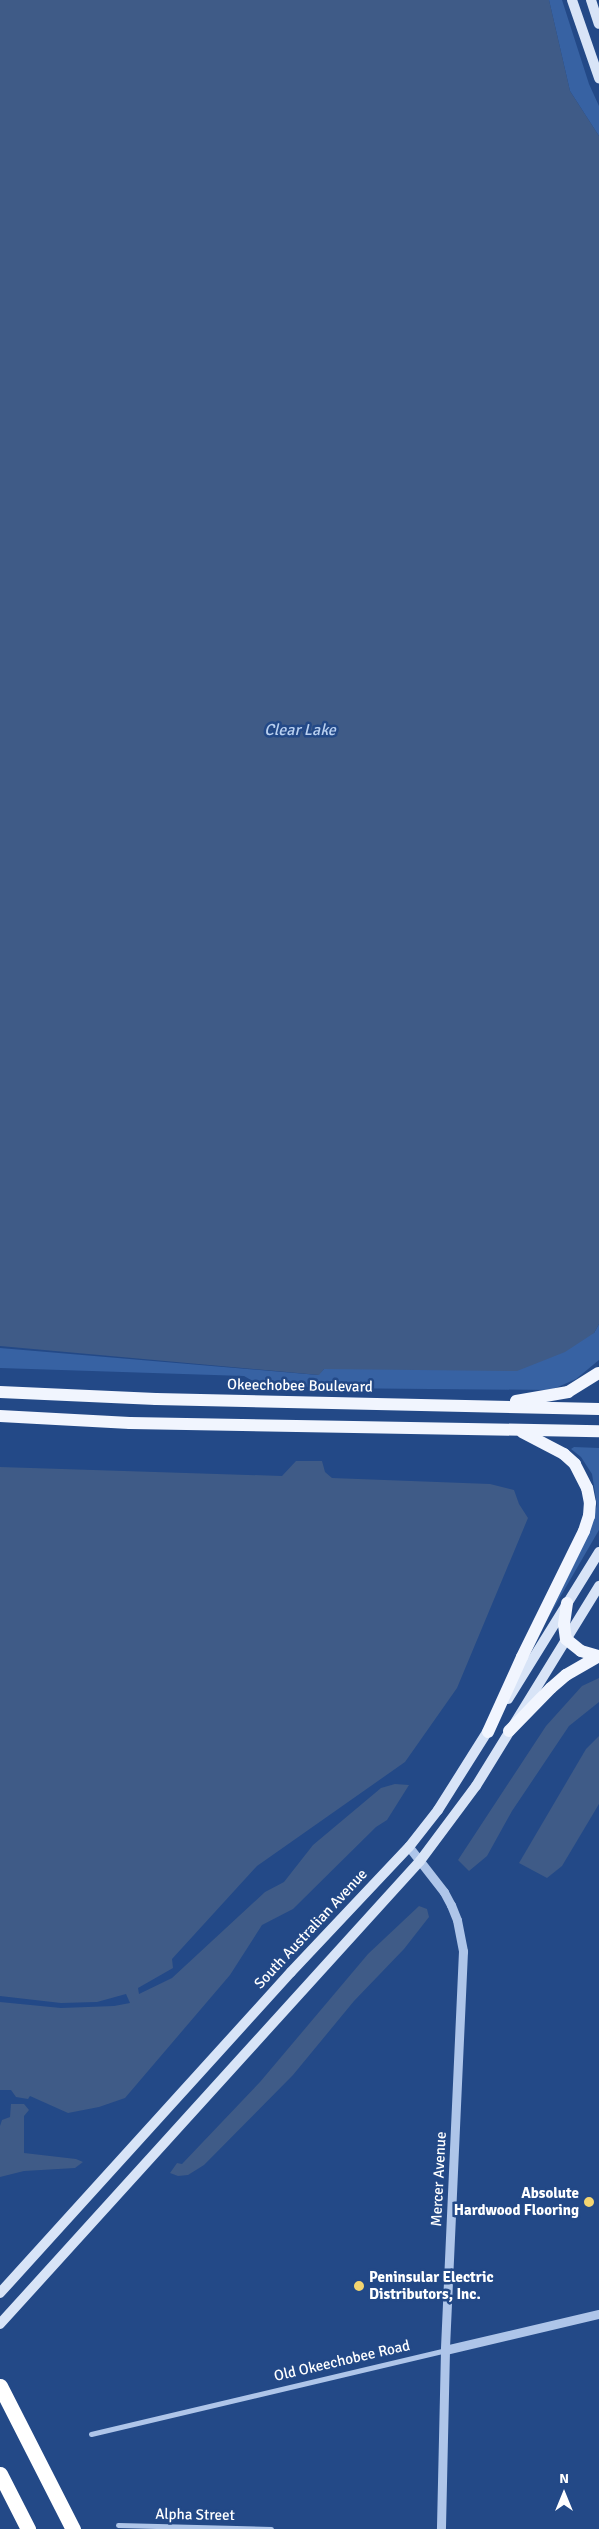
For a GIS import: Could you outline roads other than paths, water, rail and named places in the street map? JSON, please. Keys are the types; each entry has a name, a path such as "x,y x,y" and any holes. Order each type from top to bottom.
{"highway":[{"path":"0,2386 73,2529"},
{"path":"0,2474 28,2529"},
{"path":"55,2494 80,2529"}],"main road":[{"path":"572,0 599,78"},
{"path":"591,0 599,24"},
{"path":"471,1406 568,1392 599,1373"},
{"name":"Okeechobee Boulevard","path":"0,1392 156,1399 599,1409"},
{"path":"0,1416 130,1423 599,1432"},
{"path":"488,1732 522,1657 584,1531 589,1516 590,1503 587,1488 575,1464 564,1454 519,1431"},
{"name":"South Australian Avenue","path":"0,2293 291,1972 409,1847 438,1810 599,1552"},
{"path":"0,2324 420,1862 476,1786 599,1586"},
{"path":"567,1603 564,1625 566,1639 581,1651 599,1656"},
{"path":"509,1732 566,1675 599,1656"}],"street":[{"name":"Mercer Avenue","path":"409,1847 451,1905 459,1928 463,1951 445,2350 441,2529"},
{"name":"Old Okeechobee Road","path":"91,2434 599,2314"},
{"name":"Alpha Street","path":"118,2525 272,2529"}],"water":[{"name":"Clear Lake","path":"0,0 549,0 570,91 599,136 599,1324 594,1333 565,1352 517,1371 324,1369 319,1375 0,1346"},
{"path":"296,1461 322,1461 325,1472 332,1478 490,1484 514,1490 519,1504 528,1518 457,1688 405,1762 257,1866 172,1959 173,1968 138,1988 139,1994 172,1978 265,1892 284,1882 313,1845 381,1788 395,1784 409,1785 387,1820 376,1827 293,1909 262,1925 230,1975 125,2098 99,2107 68,2113 30,2096 28,2099 16,2097 11,2090 0,2090 0,2002 61,2008 114,2006 130,2003 126,1994 97,2002 61,2003 0,1996 0,1467 282,1476"},
{"path":"599,1678 599,1702 569,1726 512,1811 487,1856 469,1871 458,1860 546,1726 582,1686"},
{"path":"599,1736 599,1804 562,1866 547,1878 519,1863 586,1749"},
{"path":"419,1906 427,1909 429,1917 404,1949 354,2001 293,2075 204,2165 188,2175 178,2176 170,2173 177,2163 182,2164 260,2082 368,1954"},
{"path":"11,2104 24,2104 29,2110 24,2116 24,2153 76,2159 83,2162 75,2168 24,2171 0,2177 0,2126 2,2120 10,2117"}],"place":[{"name":"Absolute Hardwood Flooring","path":"589,2202"},
{"name":"Peninsular Electric Distributors, Inc.","path":"359,2286"}]}
